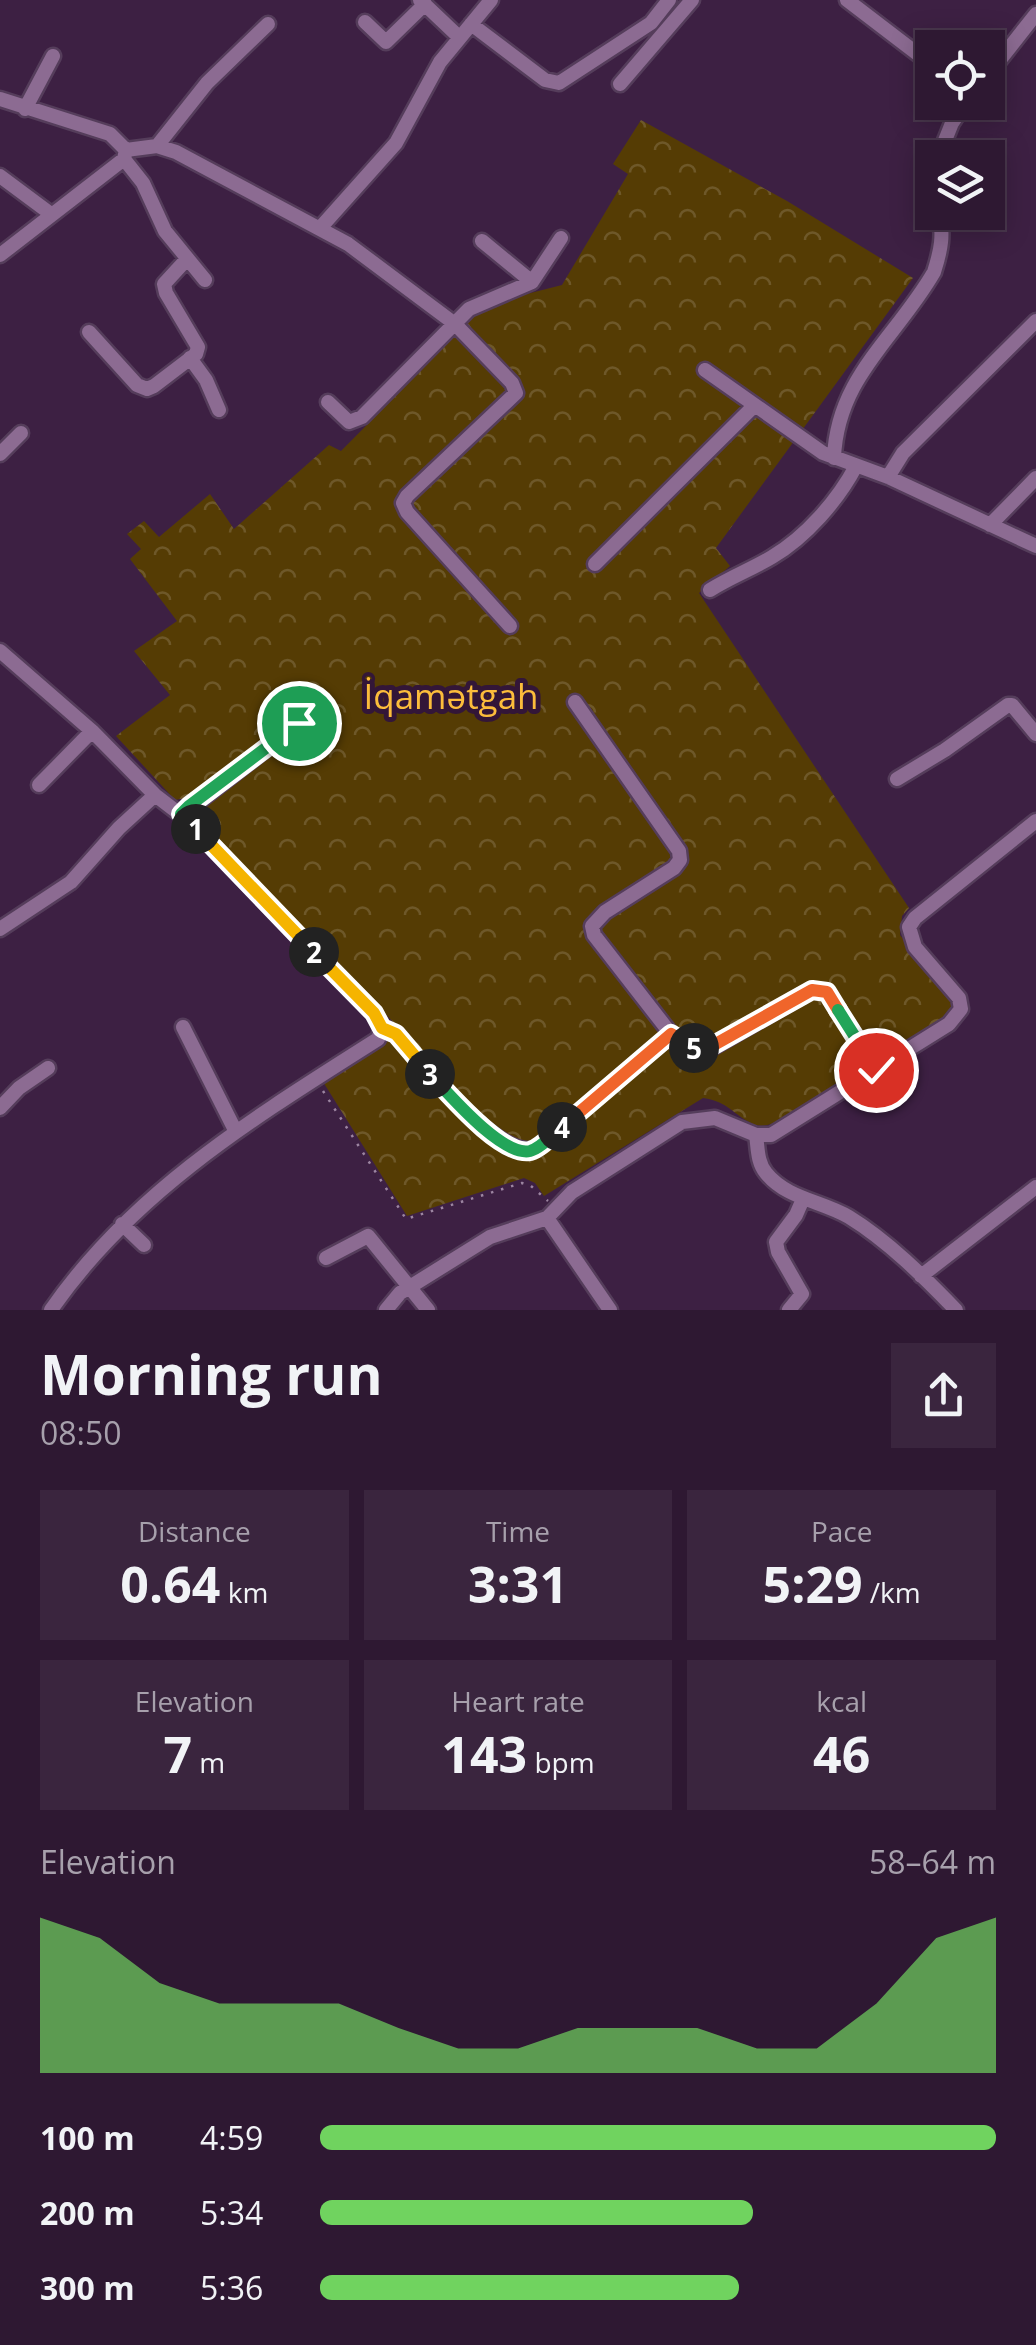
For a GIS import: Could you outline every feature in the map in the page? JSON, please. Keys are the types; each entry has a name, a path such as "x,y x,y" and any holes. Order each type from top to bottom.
{"street":[{"path":"321,227 396,143 440,62 491,0"},
{"path":"620,84 692,0"},
{"path":"847,0 915,52"},
{"path":"366,22 386,42 422,2 459,37"},
{"path":"471,24 544,80 559,83 651,22 665,2"},
{"path":"1005,53 1036,14"},
{"path":"156,146 207,83 268,24"},
{"path":"25,109 53,56"},
{"path":"0,99 110,134 143,183 166,231 205,280"},
{"path":"0,256 125,154 156,146 176,152 321,227 455,324 512,383 516,393 403,503 510,626"},
{"path":"0,176 51,214"},
{"path":"834,458 838,420 848,392 934,272 942,249 943,230"},
{"path":"328,402 344,419 355,422 474,305 532,282 561,238"},
{"path":"482,241 532,282"},
{"path":"88,332 122,371 147,389 190,358 198,347 164,284 186,260"},
{"path":"888,476 903,453 1036,322"},
{"path":"190,358 206,380 219,410"},
{"path":"705,370 798,438 834,458 888,476 1036,546"},
{"path":"595,564 754,406"},
{"path":"0,454 21,433"},
{"path":"710,590 771,558 794,540 842,489 856,466"},
{"path":"990,524 1036,478"},
{"path":"0,651 92,730 155,795 181,814 374,1013 382,1028 396,1034 469,1114 504,1144 527,1152 536,1149 671,1034"},
{"path":"574,702 679,851 680,860 674,868 605,912 592,926 594,935 671,1034 694,1048 712,1046 821,988 876,1070"},
{"path":"896,779 1008,705 1036,734"},
{"path":"181,814 299,723"},
{"path":"38,786 92,730"},
{"path":"0,929 70,882 155,795"},
{"path":"386,1310 408,1288 490,1237 552,1212 605,1170 682,1122 705,1118 723,1120 756,1135 778,1132 949,1024 961,1009 954,992 911,940 912,922 1036,821"},
{"path":"183,1027 235,1130"},
{"path":"51,1310 77,1272 122,1224 235,1130 378,1038 382,1028"},
{"path":"0,1108 19,1088 48,1068"},
{"path":"756,1135 758,1158 766,1173 804,1199 848,1217 956,1310"},
{"path":"921,1276 1036,1187"},
{"path":"790,1310 802,1294 776,1242 804,1199"},
{"path":"552,1212 570,1255 610,1310"},
{"path":"122,1224 144,1245"},
{"path":"326,1258 368,1236 428,1310"}],"path":[{"path":"314,1077 406,1219 522,1183 552,1212"}],"green space":[{"name":"İqamətgah","path":"641,120 787,201 913,278 716,548 730,566 699,593 909,908 902,916 900,935 955,1005 954,1012 884,1057 873,1052 839,1074 839,1085 772,1124 753,1124 725,1105 703,1098 544,1196 535,1183 524,1178 407,1216 320,1077 385,1039 390,1040 400,1029 196,821 199,806 191,797 175,800 116,736 170,695 134,651 177,621 130,559 141,549 127,534 144,521 159,537 210,494 234,529 329,445 341,451 487,304 562,285 628,174 613,164"}],"route":[{"path":"299,723 181,814 374,1013 382,1028 396,1034 449,1094 504,1144 514,1150 536,1149 671,1034 694,1048 712,1046 821,988 876,1070"}]}
